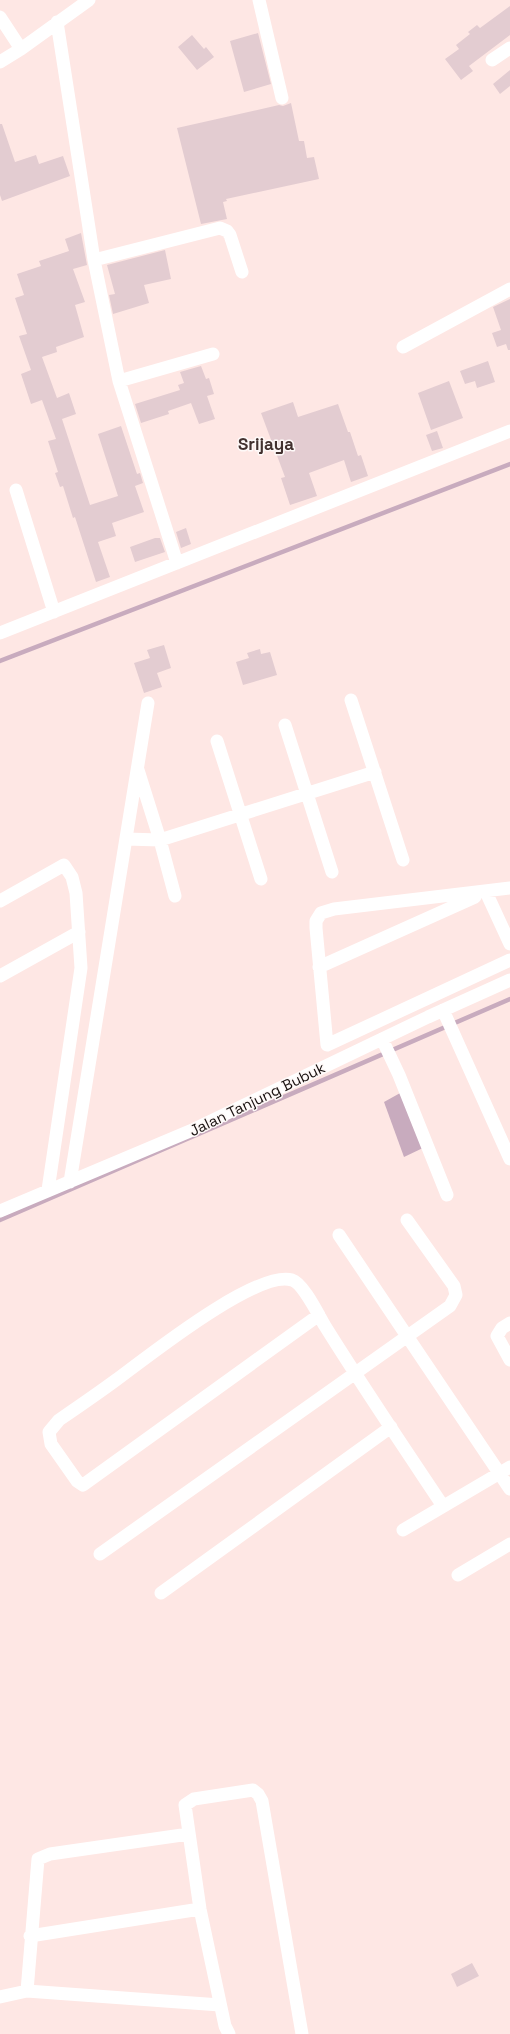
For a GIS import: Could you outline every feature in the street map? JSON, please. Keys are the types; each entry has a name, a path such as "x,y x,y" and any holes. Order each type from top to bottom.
{"street":[{"path":"0,62 21,49 89,0"},
{"path":"259,0 282,98"},
{"path":"0,17 21,49"},
{"path":"57,22 94,260 119,381 177,563"},
{"path":"492,60 510,48"},
{"path":"94,260 220,228 227,231 230,236 242,272"},
{"path":"403,347 510,289"},
{"path":"119,381 213,354"},
{"path":"0,633 510,431"},
{"path":"16,490 54,612"},
{"path":"352,700 403,860"},
{"path":"70,1182 148,703"},
{"path":"285,725 332,872"},
{"path":"217,741 242,814 261,879"},
{"path":"137,767 160,840 175,896"},
{"path":"126,839 160,840 374,772"},
{"path":"0,901 64,865 72,877 78,906 81,968 48,1190"},
{"path":"510,888 327,910 321,913 316,921 327,1045 510,961"},
{"path":"486,892 510,944"},
{"path":"319,967 486,892"},
{"path":"0,976 79,932"},
{"name":"Jalan Tanjung Bubuk","path":"0,1211 190,1131 445,1015 510,980"},
{"path":"445,1015 510,1159"},
{"path":"383,1043 398,1075 447,1195"},
{"path":"100,1554 450,1306 456,1295 454,1286 407,1220"},
{"path":"339,1235 407,1336 504,1470 510,1489"},
{"path":"319,1315 83,1485 77,1481 51,1444 49,1432 59,1420 206,1314 244,1292 274,1282 292,1280 299,1285 319,1315 355,1374 443,1506"},
{"path":"510,1323 502,1328 497,1336 510,1360"},
{"path":"161,1593 391,1427"},
{"path":"403,1530 504,1470"},
{"path":"458,1575 510,1544"},
{"path":"229,2034 226,2030 220,2005 200,1909 185,1804 189,1800 253,1790 260,1797 302,2034"},
{"path":"27,1991 30,1936 38,1859 42,1856 50,1854 189,1834"},
{"path":"30,1936 200,1909"},
{"path":"0,1997 27,1991 220,2005"}],"shaded area":[{"path":"402,1092 425,1147 404,1157 384,1102"}],"building":[{"path":"510,6 510,35 469,66 473,71 461,80 445,59 459,49 456,45 470,34 468,32 477,25 480,28"},
{"path":"258,33 271,84 244,92 230,41"},
{"path":"192,35 204,49 206,47 214,57 197,70 178,47"},
{"path":"510,70 510,86 500,94 493,84"},
{"path":"291,103 299,141 304,141 307,158 314,157 319,179 226,199 227,201 223,202 227,219 201,224 177,128 279,105 283,106"},
{"path":"0,124 2,124 15,162 36,155 39,164 63,156 70,176 2,201 0,195"},
{"path":"81,233 87,265 73,269 85,302 75,305 84,337 56,347 57,352 42,357 57,398 69,393 76,414 62,419 90,505 118,496 98,434 121,426 137,474 140,473 143,483 135,486 144,512 112,523 116,536 98,542 110,577 96,582 75,517 73,518 63,486 60,487 55,473 58,472 48,441 56,439 42,400 31,404 21,374 31,370 19,336 27,334 15,298 24,295 17,274 41,266 39,261 69,251 65,239"},
{"path":"165,250 171,279 144,285 149,303 113,314 109,295 115,294 107,265"},
{"path":"510,299 510,350 508,350 506,344 497,347 492,333 501,330 493,307"},
{"path":"488,361 495,382 477,388 475,381 465,384 460,371"},
{"path":"201,366 206,379 209,378 214,394 207,396 215,419 199,424 191,403 168,411 169,414 141,423 135,404 180,390 178,385 184,383 180,372"},
{"path":"449,381 463,418 431,430 418,393"},
{"path":"293,402 298,417 338,404 358,456 361,455 368,476 351,482 344,460 309,473 317,496 290,505 281,478 285,477 261,413"},
{"path":"437,431 443,448 432,451 426,435"},
{"path":"186,528 191,544 181,548 176,532"},
{"path":"155,538 160,538 165,552 135,562 130,547"},
{"path":"164,645 171,668 157,673 162,687 144,693 134,663 150,658 147,650"},
{"path":"260,649 261,654 270,652 277,675 243,685 236,662 249,658 247,653"},
{"path":"472,1963 479,1976 457,1987 451,1974"}],"waterway":[{"path":"0,661 510,464"},
{"path":"0,1220 510,999"}],"district":[{"name":"Srijaya","path":"266,444"}]}
